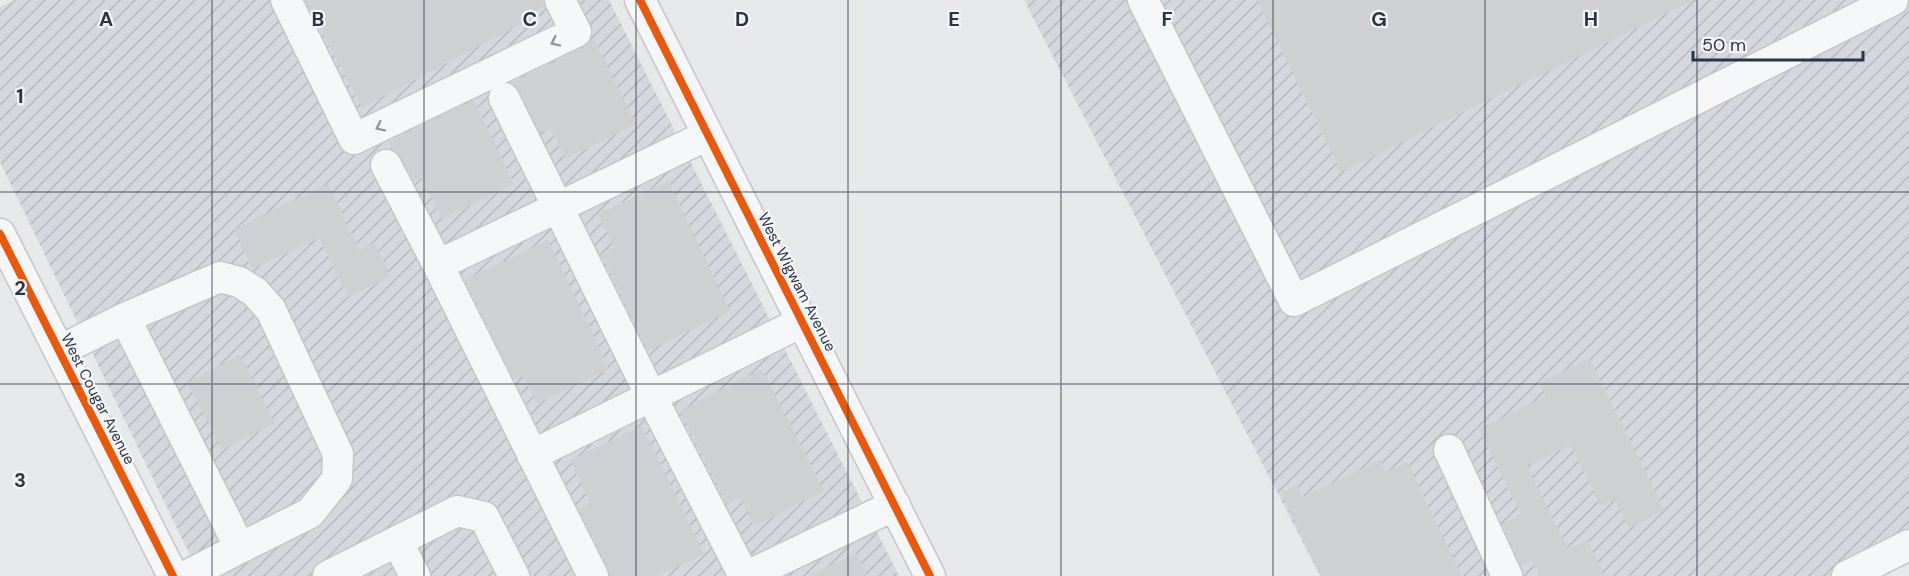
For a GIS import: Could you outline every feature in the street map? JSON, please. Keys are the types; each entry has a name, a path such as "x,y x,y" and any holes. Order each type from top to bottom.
{"street":[{"path":"286,0 354,139 576,32 560,0"},
{"name":"West Wigwam Avenue","path":"640,0 930,576"},
{"path":"1143,0 1294,301 1893,0"},
{"path":"504,98 651,396 745,576 895,505"},
{"path":"438,265 708,135"},
{"path":"386,165 593,576"},
{"name":"West Cougar Avenue","path":"0,234 173,576"},
{"path":"59,351 125,318 220,278 239,282 255,292 271,310 338,454 337,479 310,513 186,576"},
{"path":"125,318 240,548"},
{"path":"532,455 802,322"},
{"path":"1449,450 1507,576"},
{"path":"328,576 457,511 484,516 514,576"},
{"path":"398,541 415,576"},
{"path":"1847,576 1909,545"}],"shaded area":[{"path":"15,0 609,0 899,576 200,576 0,162 0,7"},
{"path":"1024,0 1909,0 1909,543 1834,576 1320,576"}],"building":[{"path":"305,0 543,0 544,6 528,15 530,19 362,108"},
{"path":"1257,0 1694,0 1341,172"},
{"path":"592,38 636,124 565,159 550,128 540,133 513,82 583,48"},
{"path":"474,100 514,184 441,219 421,177 414,181 401,157 388,142"},
{"path":"668,181 730,311 648,351 601,254 614,248 598,214"},
{"path":"328,184 359,250 374,242 391,276 348,297 319,238 252,269 234,229"},
{"path":"548,240 609,369 537,404 523,376 514,380 465,280"},
{"path":"240,355 275,423 222,450 187,382"},
{"path":"1589,358 1664,510 1629,528 1615,499 1601,506 1570,445 1527,466 1568,549 1587,540 1605,576 1540,576 1532,560 1521,565 1502,524 1521,514 1479,429 1546,396 1539,383"},
{"path":"762,369 824,491 754,526 740,498 727,504 680,411"},
{"path":"642,426 704,554 657,576 610,576 579,509 591,504 570,460"},
{"path":"1380,460 1386,472 1407,462 1462,576 1321,576 1281,493 1297,485 1303,497"},
{"path":"856,553 867,576 808,576"}],"cycle path":[{"path":"640,0 930,576"},
{"path":"0,234 173,576"}]}
